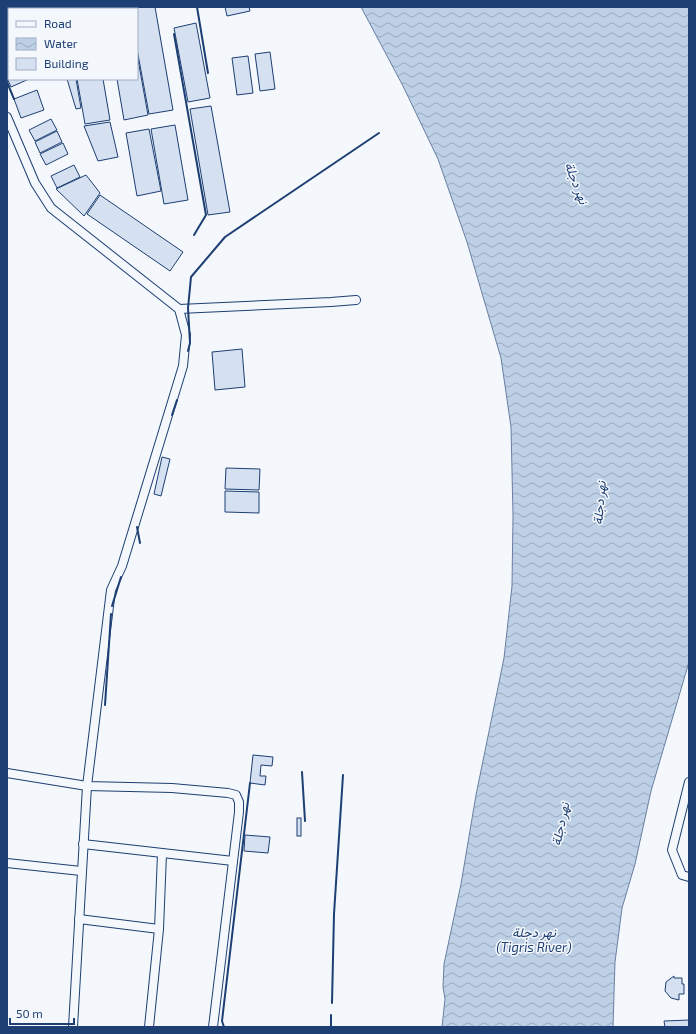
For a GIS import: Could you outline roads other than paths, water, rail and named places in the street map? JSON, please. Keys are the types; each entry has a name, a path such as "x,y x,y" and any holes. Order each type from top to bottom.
{"street":[{"path":"7,117 35,183 51,208 179,309 186,335 183,366 122,566 111,590 86,786 73,1027"},
{"path":"179,309 356,300"},
{"path":"7,773 86,786 172,788 236,795 240,802 213,1027"},
{"path":"689,782 672,850 682,875 689,877"},
{"path":"83,844 233,861"},
{"path":"149,1027 159,929 162,854"},
{"path":"7,863 81,871"},
{"path":"79,919 159,929"}],"water":[{"path":"361,7 689,7 689,662 651,791 635,864 622,908 615,962 613,1027 442,1027 445,999 443,987 444,964 461,884 476,795 504,658 512,586 513,515 511,427 501,358 467,242 438,159 403,86"}],"water label":[{"name":"نهر دجلة","path":"577,183"},
{"name":"نهر دجلة","path":"599,503"},
{"name":"نهر دجلة","path":"560,824"},
{"name":"نهر دجلة (Tigris River)","path":"534,940"}]}
